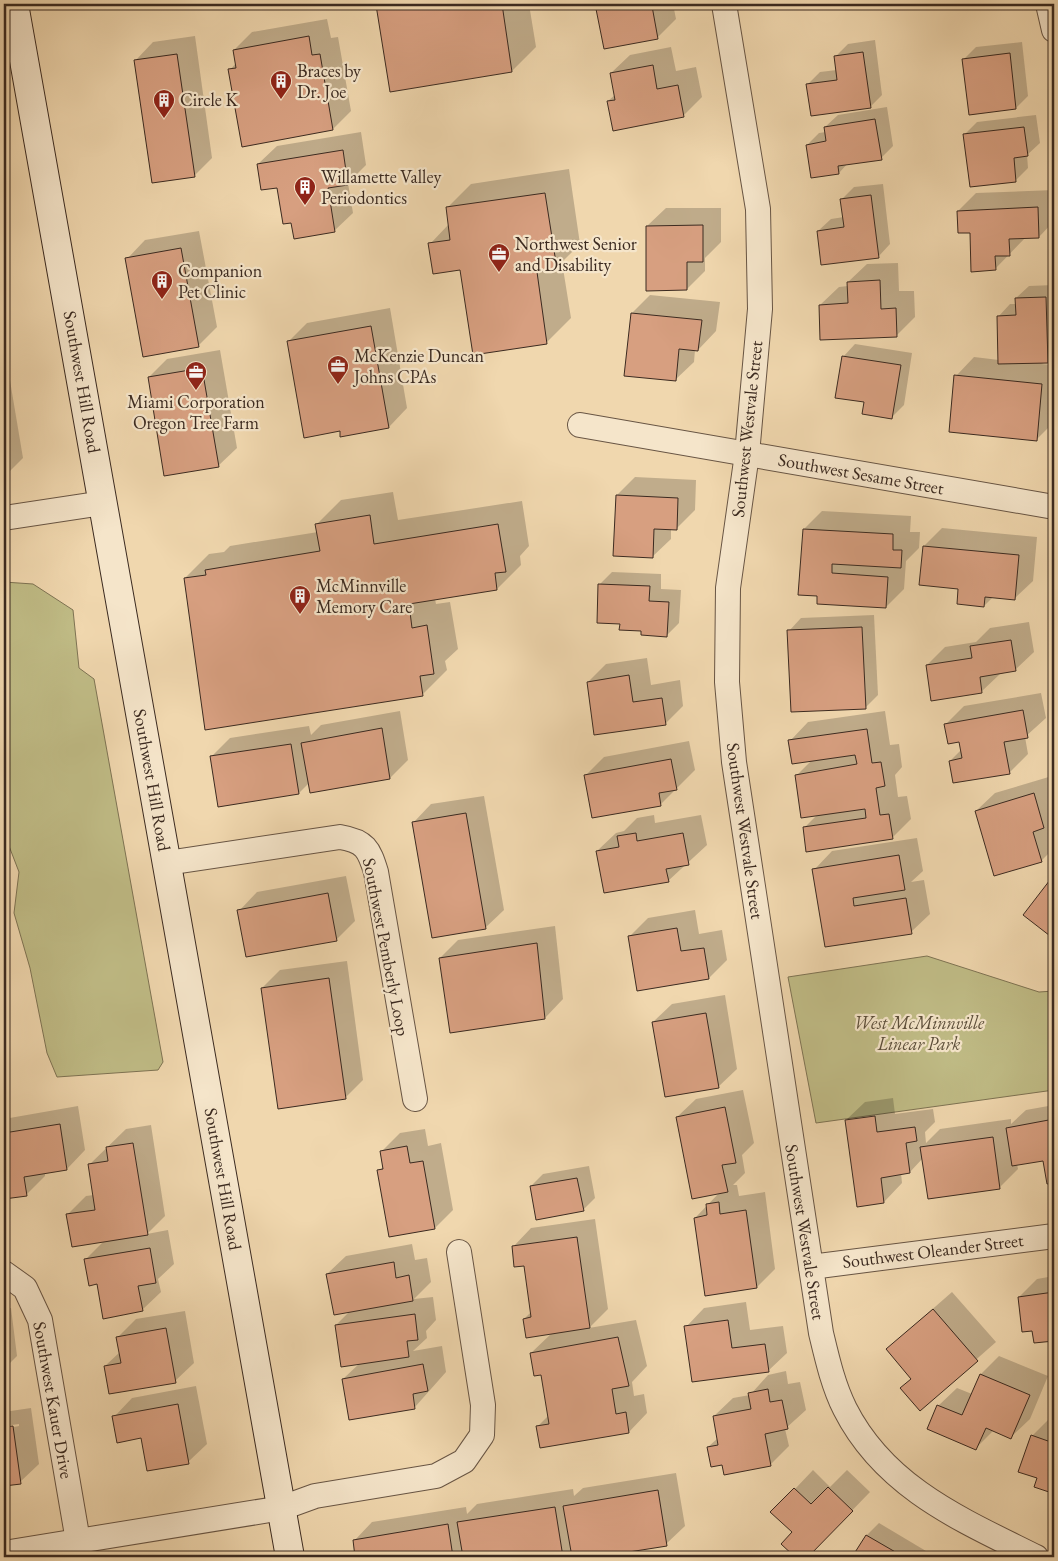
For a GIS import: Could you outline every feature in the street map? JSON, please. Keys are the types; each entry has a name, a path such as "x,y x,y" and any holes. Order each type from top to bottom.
{"street":[{"name":"Southwest Hill Road","path":"14,4 290,1557"},
{"name":"Southwest Westvale Street","path":"724,4 758,209 760,309 746,454 728,588 727,682 735,772 821,1333 831,1372 844,1409 865,1440 898,1477 940,1509 1036,1557"},
{"path":"1048,4 1054,30"},
{"path":"4,29 22,49"},
{"name":"Southwest Sesame Street","path":"580,424 1054,507"},
{"path":"4,518 103,503"},
{"name":"Southwest Pemberly Loop","path":"167,863 340,837 356,839 370,851 376,872 414,1099"},
{"name":"Southwest Oleander Street","path":"811,1267 1054,1236"},
{"path":"4,1554 282,1508 315,1496 436,1476 464,1462 482,1435 483,1405 459,1252"},
{"name":"Southwest Kauer Drive","path":"4,1273 25,1288 40,1320 78,1542"}],"green space":[{"path":"4,582 33,584 73,610 79,668 94,679 163,1062 158,1070 57,1077 47,1053 30,968 14,913 19,872 4,833"},
{"name":"West McMinnville Linear Park","path":"927,956 1039,992 1054,991 1054,1090 816,1123 788,977"}],"building":[{"path":"502,4 512,72 390,92 376,5"},
{"path":"595,4 666,4 652,6 658,39 604,49"},
{"name":"Braces by Dr. Joe","path":"309,36 312,55 320,54 333,130 242,147 228,69 236,68 233,50"},
{"path":"863,52 871,108 811,116 806,84 837,80 834,56"},
{"path":"1010,53 1016,109 969,115 962,59"},
{"name":"Circle K","path":"177,54 195,177 152,183 134,60"},
{"path":"653,65 657,89 678,85 684,117 613,131 607,101 615,100 610,73"},
{"path":"875,119 882,160 838,166 839,174 811,178 806,145 826,141 824,127"},
{"path":"1024,127 1028,156 1014,158 1016,182 970,187 963,134"},
{"name":"Willamette Valley Periodontics","path":"343,150 348,185 328,188 335,232 294,239 291,223 283,224 277,188 261,190 257,164"},
{"name":"Northwest Senior and Disability","path":"545,193 557,269 537,272 547,344 473,355 460,270 433,274 428,243 450,240 446,207"},
{"path":"871,195 879,258 821,265 817,231 844,227 840,199"},
{"path":"1038,207 1039,238 1009,239 1010,256 995,256 996,270 971,272 970,233 958,233 957,211"},
{"path":"703,225 703,262 687,262 687,290 646,291 646,226"},
{"name":"Companion Pet Clinic","path":"181,248 199,347 143,357 125,258"},
{"path":"880,280 881,309 896,308 897,337 820,340 819,305 848,303 847,282"},
{"path":"1046,297 1048,363 998,364 997,316 1016,315 1015,298"},
{"path":"631,313 702,320 698,351 679,349 676,381 624,376"},
{"name":"McKenzie Duncan Johns CPAs","path":"371,326 389,428 340,437 340,431 304,438 287,341"},
{"path":"842,356 901,365 892,419 862,414 864,402 835,398"},
{"path":"202,368 219,467 164,476 148,377"},
{"path":"954,375 1042,384 1037,441 949,432"},
{"path":"616,495 678,498 677,530 654,529 653,558 613,556"},
{"name":"McMinnville Memory Care","path":"370,515 374,544 498,524 506,572 495,573 497,590 409,604 412,628 427,625 434,674 420,676 423,696 205,730 184,578 206,575 205,570 320,551 315,524"},
{"path":"803,529 893,534 893,550 902,550 901,568 832,564 832,573 888,577 886,608 817,604 817,596 798,595"},
{"path":"923,546 1019,555 1015,600 985,597 984,607 957,604 958,589 919,585"},
{"path":"598,584 650,586 649,601 669,602 667,637 641,635 641,631 619,630 620,624 597,623"},
{"path":"862,627 866,709 791,712 787,630"},
{"path":"1011,640 1016,671 980,677 982,693 931,701 926,665 972,658 970,646"},
{"path":"629,675 633,702 662,698 666,725 594,735 587,682"},
{"path":"1023,710 1028,738 1004,742 1010,774 953,783 949,761 962,758 959,742 948,744 944,724"},
{"path":"382,728 390,779 310,793 301,743"},
{"path":"867,729 872,763 881,762 885,786 876,788 880,815 889,814 893,839 806,852 803,827 866,818 865,809 801,818 795,775 857,764 855,755 792,764 788,740"},
{"path":"291,744 299,794 218,807 210,756"},
{"path":"671,759 677,790 659,793 661,806 592,818 584,775"},
{"path":"1034,793 1044,828 1033,832 1042,862 994,876 975,811"},
{"path":"466,813 486,929 432,938 412,822"},
{"path":"636,833 637,841 683,833 689,865 666,869 669,882 604,893 596,851 619,847 617,836"},
{"path":"899,855 905,890 853,898 854,906 906,898 912,934 825,947 812,869"},
{"path":"1054,876 1054,939 1023,915"},
{"path":"328,893 337,941 246,957 237,910"},
{"path":"677,928 681,951 704,948 709,979 637,991 628,936"},
{"path":"537,943 545,1019 450,1033 439,958"},
{"path":"329,978 346,1099 278,1109 261,988"},
{"path":"706,1013 719,1088 665,1097 652,1022"},
{"path":"725,1107 736,1163 722,1165 728,1192 692,1199 676,1117"},
{"path":"875,1116 877,1132 915,1127 917,1141 906,1143 910,1173 881,1178 884,1203 857,1207 845,1120"},
{"path":"1054,1119 1054,1183 1047,1184 1043,1161 1012,1166 1006,1128"},
{"path":"60,1124 67,1170 24,1177 27,1196 4,1199 4,1133"},
{"path":"993,1137 1000,1189 928,1199 920,1147"},
{"path":"133,1143 148,1235 72,1247 66,1214 95,1210 88,1164 108,1161 106,1147"},
{"path":"407,1146 410,1163 423,1161 435,1229 389,1237 377,1170 383,1169 380,1151"},
{"path":"577,1178 584,1211 536,1220 530,1186"},
{"path":"719,1202 720,1214 746,1210 757,1288 705,1296 694,1218 707,1215 706,1204"},
{"path":"577,1237 590,1328 526,1338 523,1319 531,1317 524,1266 514,1267 512,1246"},
{"path":"150,1248 156,1283 138,1286 143,1311 103,1319 97,1284 89,1286 84,1259"},
{"path":"394,1262 396,1278 409,1275 413,1301 334,1315 326,1274"},
{"path":"1054,1292 1054,1341 1034,1343 1032,1331 1022,1332 1018,1297"},
{"path":"933,1309 978,1361 920,1411 900,1388 911,1379 886,1349"},
{"path":"415,1314 418,1340 407,1341 409,1357 341,1367 335,1325"},
{"path":"728,1320 732,1348 765,1344 769,1372 692,1382 684,1326"},
{"path":"166,1328 176,1383 109,1394 104,1366 121,1363 116,1337"},
{"path":"618,1337 629,1386 612,1389 616,1414 626,1412 629,1433 540,1448 536,1426 549,1424 541,1375 534,1376 530,1353"},
{"path":"423,1364 428,1391 413,1394 415,1409 349,1420 342,1379"},
{"path":"980,1374 1030,1395 1011,1439 986,1428 976,1450 927,1429 937,1405 962,1415"},
{"path":"768,1389 770,1402 782,1400 788,1429 765,1434 771,1466 724,1475 722,1465 711,1467 707,1447 718,1445 713,1416 751,1409 748,1393"},
{"path":"178,1404 189,1464 147,1471 141,1438 117,1443 112,1416"},
{"path":"1054,1425 1054,1487 1052,1493 1034,1487 1037,1478 1018,1472 1031,1435 1048,1441"},
{"path":"13,1426 21,1484 4,1486 4,1427"},
{"path":"828,1487 853,1511 808,1557 795,1557 781,1544 792,1532 770,1512 794,1488 811,1504"},
{"path":"658,1490 667,1546 597,1557 572,1557 563,1506"},
{"path":"555,1507 563,1557 463,1557 457,1522"},
{"path":"448,1524 453,1557 355,1557 353,1540"},
{"path":"866,1535 904,1557 852,1557"}],"place":[{"name":"Braces by Dr. Joe","path":"281,100"},
{"name":"Circle K","path":"164,119"},
{"name":"Willamette Valley Periodontics","path":"305,206"},
{"name":"Northwest Senior and Disability","path":"499,273"},
{"name":"Companion Pet Clinic","path":"162,300"},
{"name":"McKenzie Duncan Johns CPAs","path":"338,385"},
{"name":"Miami Corporation Oregon Tree Farm","path":"196,391"},
{"name":"McMinnville Memory Care","path":"300,615"}]}
